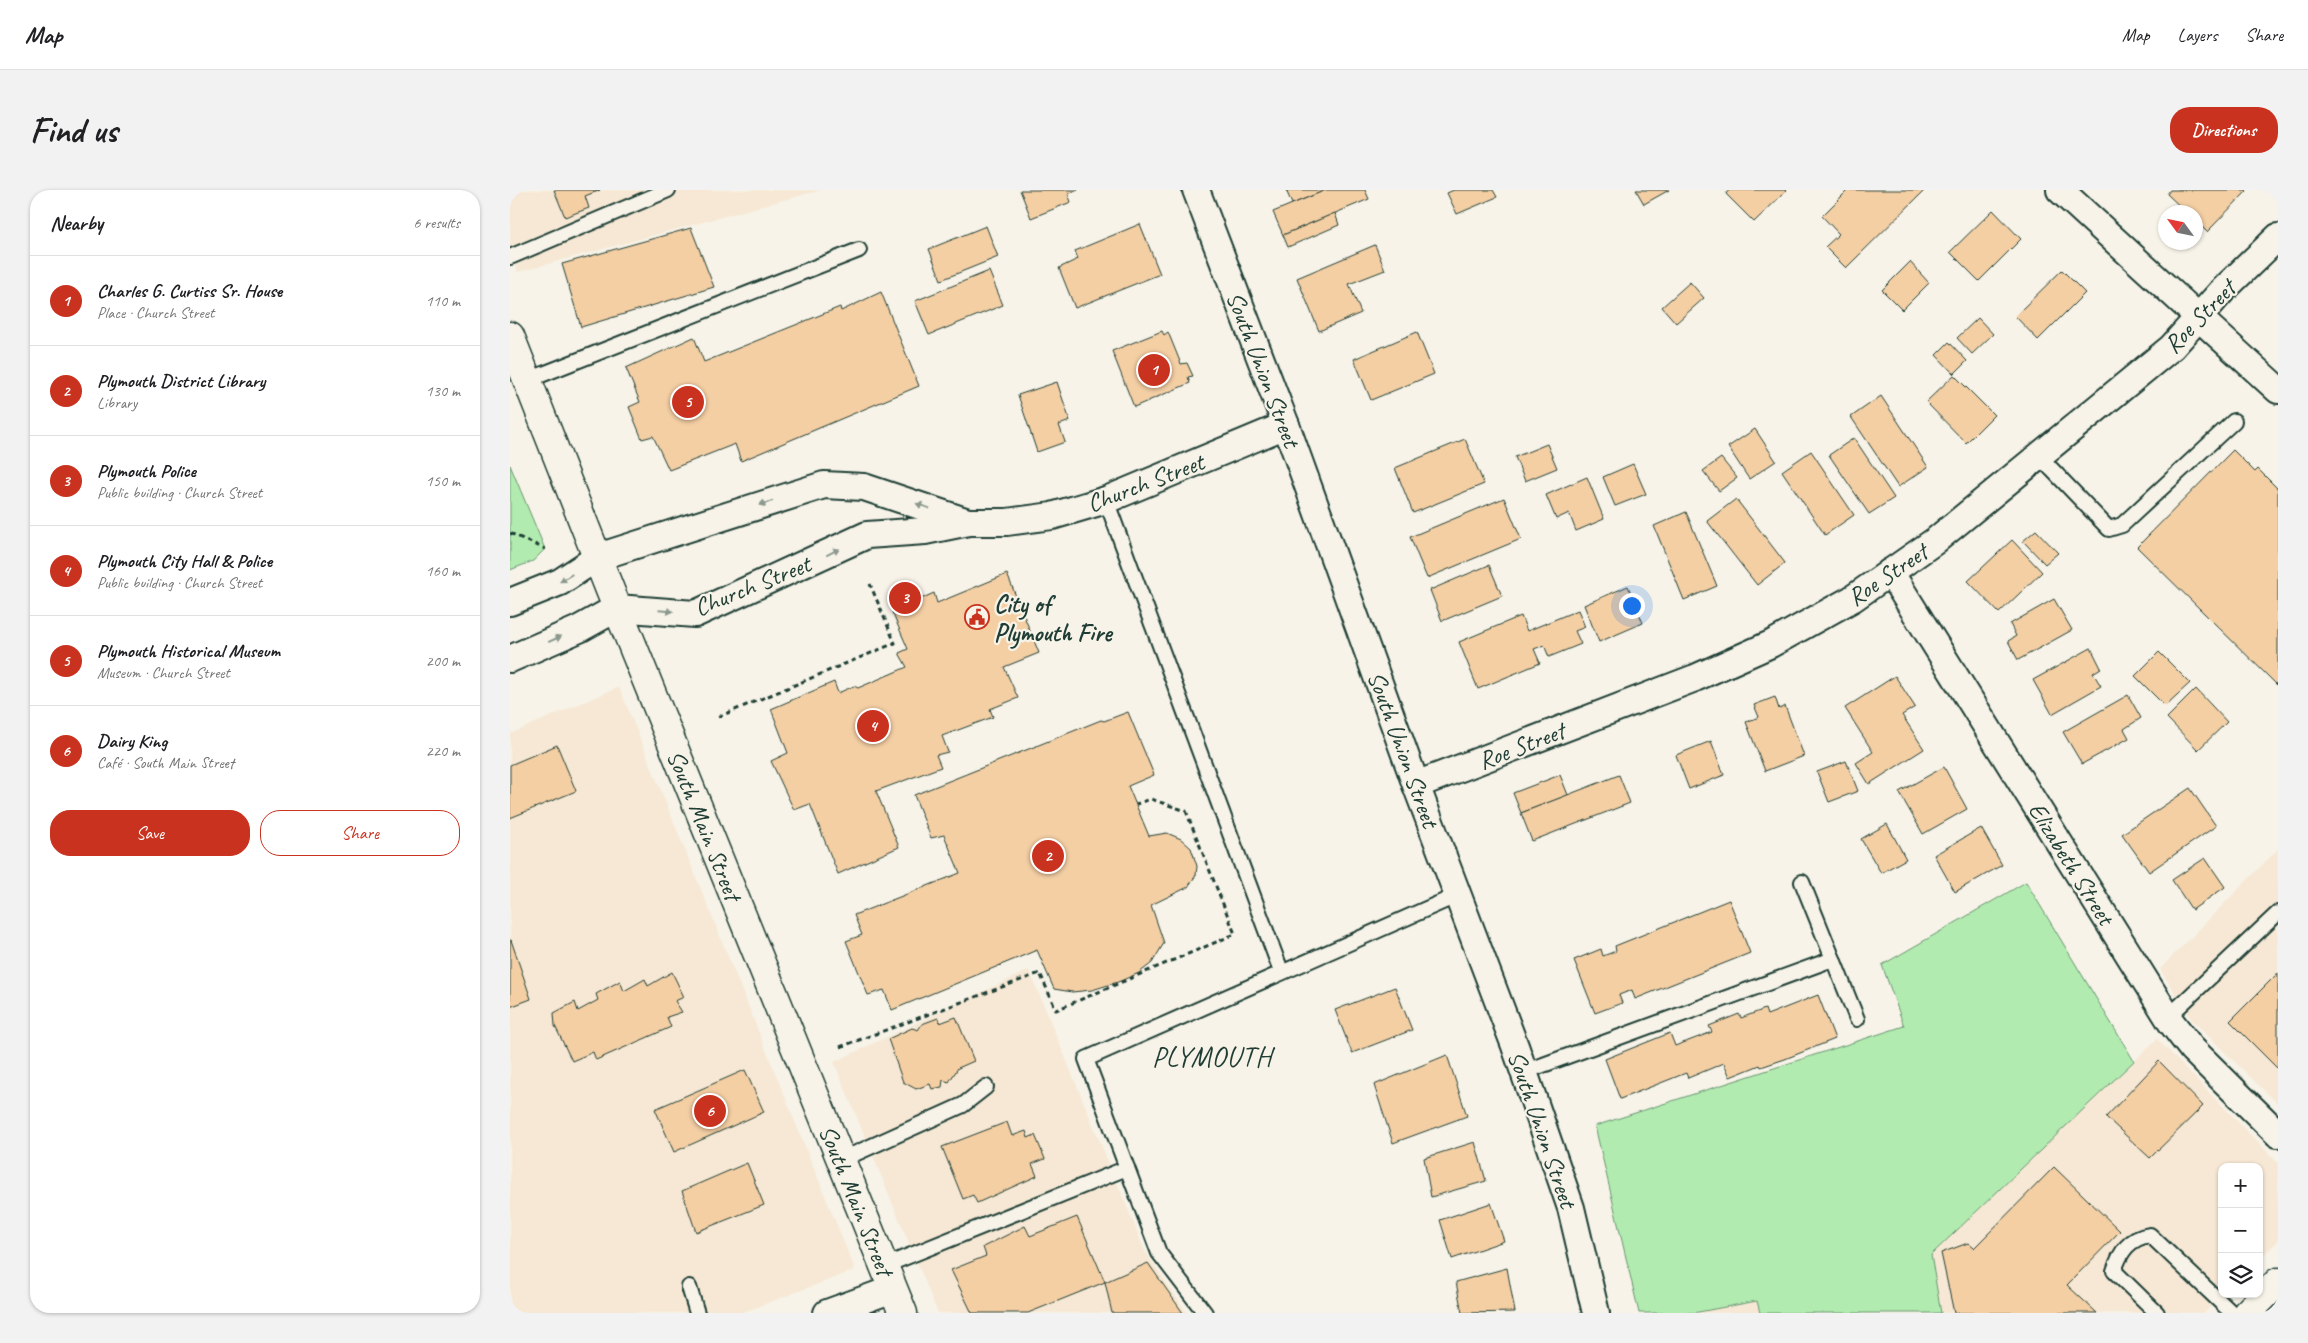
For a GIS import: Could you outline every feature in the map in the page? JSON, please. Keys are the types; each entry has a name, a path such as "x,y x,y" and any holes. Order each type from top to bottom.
{"main road":[{"name":"South Main Street","path":"510,336 893,1290"},
{"path":"2247,1313 2278,1282"}],"street":[{"name":"South Union Street","path":"1196,190 1286,425 1416,785 1524,1072 1571,1208 1596,1313"},
{"path":"2060,190 2278,390"},
{"name":"Roe Street","path":"1416,785 1695,678 1763,648 1852,599 1935,541 2172,347 2200,318 2222,290 2278,237"},
{"name":"Church Street","path":"618,608 695,614 867,535 925,531 969,522 1007,522 1052,516 1106,500 1286,425"},
{"name":"Church Street","path":"510,602 560,582 598,557 824,485 864,487 969,522"},
{"name":"Elizabeth Street","path":"1890,572 2168,1017 2192,1049 2278,1134"},
{"path":"510,659 579,629 618,608"},
{"path":"827,1313 893,1290"}],"lane":[{"path":"510,257 668,190"},
{"path":"528,380 859,250"},
{"path":"2039,456 2109,529 2122,525 2234,420"},
{"path":"1106,500 1282,971"},
{"path":"1802,882 1857,1019"},
{"path":"1205,1313 1159,1254 1086,1059 1458,895"},
{"path":"2168,1017 2278,913"},
{"path":"1524,1072 1833,959"},
{"path":"841,1160 963,1105 986,1087"},
{"path":"893,1290 1127,1168"},
{"path":"2157,1313 2114,1271 2120,1252 2139,1237 2150,1236 2232,1313"},
{"path":"689,1287 698,1313"}],"path":[{"path":"510,533 545,549"},
{"path":"718,716 895,643 870,584"},
{"path":"840,1047 1040,973 1056,1010 1235,934 1186,811 1151,799 1136,804"}],"shaded area":[{"path":"510,190 821,190 518,272 510,249"},
{"path":"619,687 855,1270 741,1313 510,1313 510,734"},
{"path":"2278,849 2278,1104 2192,1020 2160,969"},
{"path":"1029,970 1145,1251 1187,1313 938,1313 834,1062"},
{"path":"2157,1039 2278,1163 2278,1241 2263,1255 2263,1163 2218,1163 2219,1298 2204,1313 1941,1313 1931,1255"},
{"path":"1758,1301 1760,1313 1693,1313"}],"green space":[{"path":"510,465 545,549 533,561 510,570"},
{"path":"2026,882 2134,1061 1931,1255 1941,1313 1760,1313 1757,1301 1693,1313 1639,1313 1595,1126 1904,1026 1882,965"}],"building":[{"path":"554,190 600,190 585,196 589,208 565,217"},
{"path":"1020,190 1078,190 1068,194 1071,202 1031,218"},
{"path":"1286,190 1320,190 1321,192 1292,204"},
{"path":"1326,190 1365,190 1369,199 1283,235 1273,212"},
{"path":"1454,190 1493,190 1497,197 1457,214 1447,193"},
{"path":"1636,190 1669,190 1644,204"},
{"path":"1729,190 1787,190 1754,222 1726,194"},
{"path":"1848,190 1925,190 1846,268 1825,247 1839,234 1822,216"},
{"path":"2170,190 2247,191 2207,232 2203,228 2203,205 2179,205 2167,194"},
{"path":"1993,210 2021,239 1979,281 1950,252"},
{"path":"1335,213 1339,225 1288,247 1283,235"},
{"path":"1140,224 1160,274 1075,308 1059,268 1078,259 1075,251"},
{"path":"986,226 998,257 941,280 929,249"},
{"path":"691,228 714,287 581,327 562,264"},
{"path":"1375,245 1385,270 1349,284 1361,313 1319,331 1297,278"},
{"path":"1910,262 1929,283 1902,310 1882,290"},
{"path":"2062,270 2085,293 2038,340 2015,316"},
{"path":"989,271 1003,305 929,335 915,301"},
{"path":"1690,282 1704,298 1676,323 1662,307"},
{"path":"881,292 919,386 741,461 735,444 669,470 653,436 642,439 629,407 640,402 626,368 694,337 704,362 840,307 841,311"},
{"path":"1978,318 1993,334 1972,354 1957,338"},
{"path":"1162,331 1164,335 1168,332 1181,364 1187,363 1193,376 1188,377 1190,383 1134,407 1112,351"},
{"path":"1417,332 1434,374 1371,400 1354,359"},
{"path":"1949,342 1967,361 1954,374 1936,355"},
{"path":"1954,375 1994,415 1966,443 1926,402"},
{"path":"1057,382 1070,421 1059,425 1065,442 1037,452 1018,395"},
{"path":"1881,396 1928,467 1898,487 1851,417"},
{"path":"1755,429 1776,461 1749,479 1728,447"},
{"path":"1854,438 1894,498 1869,514 1829,455"},
{"path":"1465,439 1484,484 1413,513 1395,468"},
{"path":"1547,444 1557,468 1525,481 1515,457"},
{"path":"2233,450 2255,472 2258,469 2278,489 2278,686 2137,547"},
{"path":"1811,451 1854,515 1825,535 1782,471"},
{"path":"1721,458 1737,478 1719,491 1703,471"},
{"path":"1633,464 1646,494 1615,506 1603,477"},
{"path":"1587,477 1604,519 1576,531 1569,513 1556,519 1546,495"},
{"path":"1504,498 1521,539 1427,578 1410,537"},
{"path":"1736,499 1785,563 1757,585 1707,521"},
{"path":"1686,512 1717,586 1684,600 1654,526"},
{"path":"2036,530 2058,553 2045,564 2023,541"},
{"path":"2012,540 2042,572 1999,613 1968,581"},
{"path":"1489,565 1502,596 1442,621 1430,590"},
{"path":"1007,574 1039,653 1004,667 1018,698 990,709 993,717 942,736 948,752 936,755 941,767 876,791 899,847 838,874 810,804 794,810 771,761 788,753 771,709 834,682 838,693 854,686 858,688 907,667 899,653 908,649 892,612 934,593 937,603"},
{"path":"1628,586 1643,623 1599,642 1584,605"},
{"path":"2054,599 2072,630 2018,660 2008,641 2016,636 2010,624"},
{"path":"1578,610 1585,627 1575,631 1581,644 1549,657 1544,645 1534,649 1540,663 1478,689 1459,642 1521,616 1527,631"},
{"path":"2091,648 2101,668 2093,673 2101,686 2052,714 2033,680"},
{"path":"2159,652 2190,683 2165,706 2135,676"},
{"path":"1895,676 1915,707 1902,715 1924,749 1869,784 1856,763 1873,752 1845,708"},
{"path":"2196,689 2227,722 2198,750 2167,718"},
{"path":"2128,695 2141,718 2124,729 2129,738 2082,764 2063,732"},
{"path":"1775,697 1779,709 1785,706 1804,756 1765,771 1746,722 1759,717 1754,705"},
{"path":"1128,712 1154,775 1128,786 1149,836 1167,833 1181,839 1191,848 1197,866 1196,875 1188,887 1151,905 1164,943 1152,963 1139,973 1118,982 1092,990 1072,992 1054,989 1037,950 892,1010 884,990 868,995 846,941 862,935 854,915 960,873 944,835 931,838 914,795 1101,720 1104,721"},
{"path":"1711,741 1724,775 1689,789 1676,755"},
{"path":"557,745 576,791 510,818 510,765"},
{"path":"1846,761 1858,791 1829,802 1817,772"},
{"path":"1944,767 1967,809 1923,834 1899,792"},
{"path":"1560,775 1568,795 1521,813 1513,793"},
{"path":"1619,775 1630,803 1532,841 1521,813"},
{"path":"2190,788 2216,826 2149,872 2122,834"},
{"path":"1887,824 1906,859 1881,873 1861,839"},
{"path":"1981,828 2002,865 1955,892 1934,855"},
{"path":"2205,858 2225,887 2192,910 2172,880"},
{"path":"1729,900 1750,953 1635,999 1632,990 1619,995 1622,1003 1595,1013 1574,960 1601,949 1603,956 1616,951 1615,946"},
{"path":"510,940 531,999 510,1007"},
{"path":"672,972 684,997 675,1001 682,1012 667,1017 671,1027 596,1060 593,1052 572,1061 555,1026 554,1013 575,1002 578,1011 598,1000 596,994 620,981 624,991 645,979 648,986"},
{"path":"2278,973 2278,1069 2230,1021"},
{"path":"1395,987 1412,1030 1352,1053 1335,1010"},
{"path":"1818,995 1835,1039 1785,1059 1761,1067 1760,1065 1730,1077 1724,1063 1688,1078 1686,1073 1620,1099 1605,1059 1670,1033 1675,1046 1712,1032 1709,1026 1739,1014 1741,1018 1765,1009 1767,1015"},
{"path":"956,1017 974,1061 958,1068 949,1082 943,1080 942,1087 932,1089 930,1084 916,1089 903,1082 888,1039 912,1028 918,1030 922,1024 938,1018 940,1023"},
{"path":"1447,1055 1467,1116 1393,1143 1374,1085"},
{"path":"2159,1061 2203,1106 2150,1158 2106,1117"},
{"path":"745,1070 764,1112 674,1152 655,1109"},
{"path":"1007,1122 1012,1136 1026,1131 1028,1138 1035,1135 1045,1159 1032,1164 1037,1176 977,1203 973,1195 963,1199 942,1147"},
{"path":"1475,1142 1486,1181 1431,1197 1424,1158"},
{"path":"747,1163 764,1205 696,1232 682,1191"},
{"path":"2054,1167 2120,1231 2067,1285 2097,1313 1954,1313 1941,1253 1968,1243 1974,1248"},
{"path":"1491,1203 1504,1241 1452,1259 1440,1220"},
{"path":"1077,1217 1105,1282 1028,1313 972,1313 951,1270 986,1256 983,1247 1025,1226 1030,1236"},
{"path":"1148,1263 1183,1313 1112,1313 1105,1282"},
{"path":"1507,1268 1515,1312 1462,1313 1456,1282"}],"place":[{"name":"Charles G. Curtiss Sr. House","path":"1154,370"},
{"name":"Plymouth Historical Museum","path":"688,402"},
{"name":"Plymouth Police","path":"905,598"},
{"name":"City of Plymouth Fire","path":"977,617"},
{"name":"Plymouth City Hall & Police","path":"873,726"},
{"name":"Plymouth District Library","path":"1048,856"},
{"name":"Dairy King","path":"710,1111"}],"district":[{"name":"PLYMOUTH","path":"1212,1056"}]}
